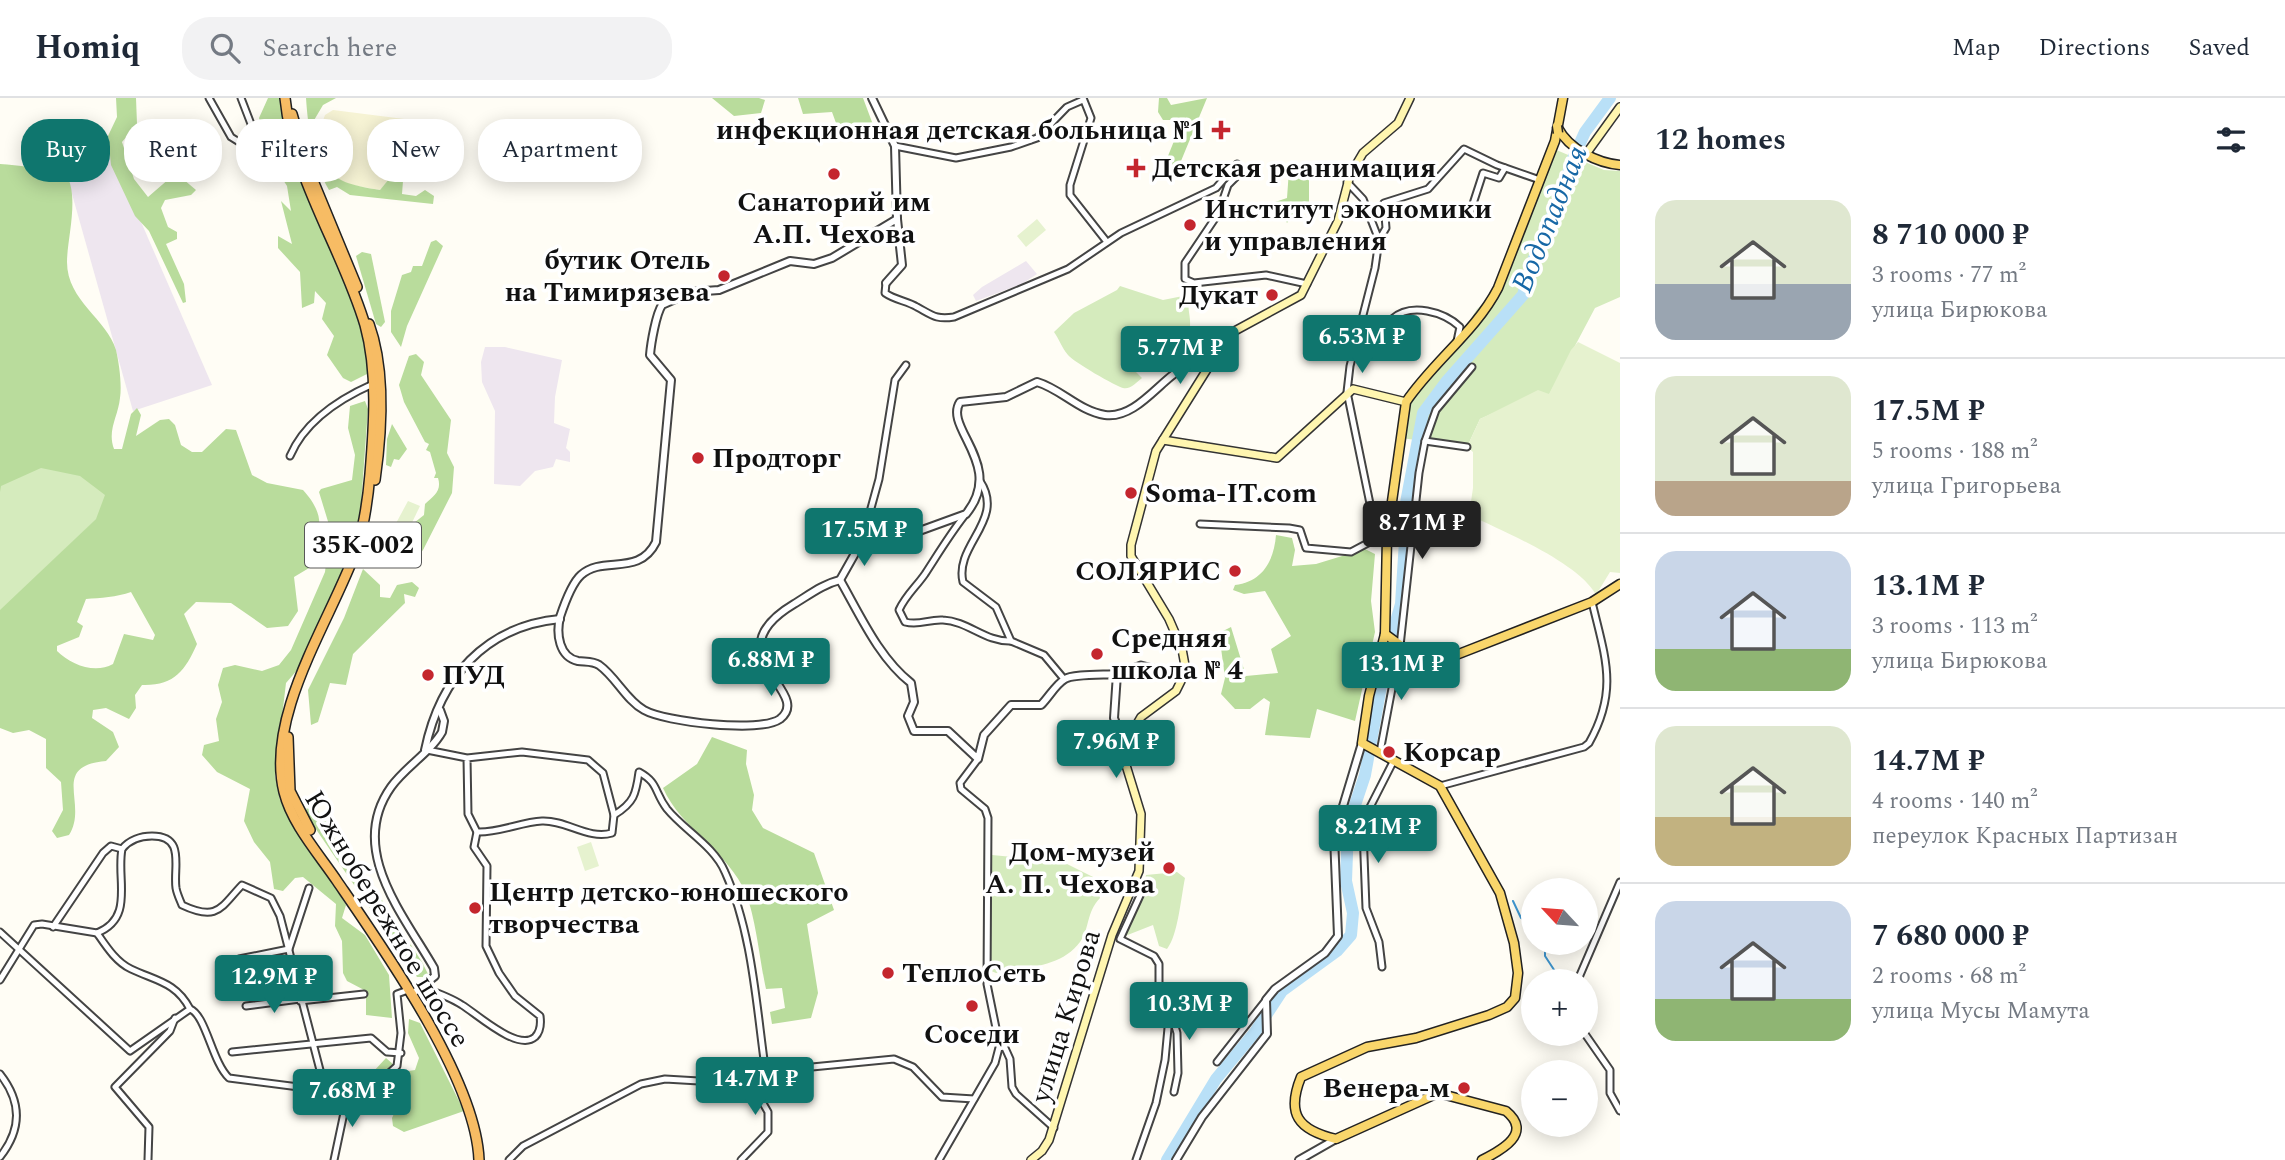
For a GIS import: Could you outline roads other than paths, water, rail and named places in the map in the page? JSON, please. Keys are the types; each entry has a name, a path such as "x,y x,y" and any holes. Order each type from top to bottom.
{"highway":[{"name":"Южнобережное шоссе","path":"288,98 288,126 301,167 365,325 373,384 370,476 358,544 288,709 281,748 282,775 290,808 353,905 414,991 458,1081 472,1119 482,1160"},
{"name":"Южнобережное шоссе","path":"288,98 307,166 348,262 373,335 379,395 377,468 364,543 294,707 287,747 288,774 293,799 305,823 414,991 466,1087 479,1126 482,1160"}],"main road":[{"path":"1130,733 1148,710 1176,691 1186,677 1186,664 1176,634 1132,556 1131,545 1156,451 1231,333 1301,295 1338,221 1347,182 1363,153 1398,123 1410,98"},
{"path":"1482,1160 1501,1150 1513,1139 1517,1127 1515,1118 1506,1111 1438,1093 1336,1139 1308,1128 1297,1118 1293,1102 1301,1077 1367,1047 1416,1038 1489,1015 1507,1007 1515,998 1518,973 1514,943 1500,892 1440,786 1362,743 1369,696 1385,634 1384,536 1406,402 1488,306 1498,288 1558,130 1562,101"},
{"path":"1584,153 1620,107"},
{"path":"1558,130 1572,147 1605,164 1620,165"},
{"path":"1558,130 1584,153"},
{"path":"1457,341 1490,298 1558,130"},
{"path":"1163,440 1277,458 1348,392 1360,388 1406,402"},
{"path":"1385,634 1400,646 1420,656 1451,657 1592,602 1620,584"},
{"name":"улица Кирова","path":"1031,1160 1047,1145 1054,1128 1112,935 1139,881 1141,814 1124,756 1130,733"}],"street":[{"path":"209,98 231,137 239,142 246,142 251,136 251,124 241,98"},
{"path":"872,98 895,146 897,219 902,265 886,283 885,293 941,320 1048,279 1107,242 1166,210 1216,188 1237,164 1240,173 1228,185 1218,214 1185,263 1185,279 1194,283 1266,275 1307,284"},
{"path":"895,146 956,158 1002,149 1037,138 1067,107 1083,99 1091,118 1070,186 1070,195 1107,242"},
{"path":"1200,524 1300,530 1306,548 1351,552 1384,536 1374,528 1348,392 1350,366 1375,268 1379,240 1385,228 1384,203 1428,189 1462,150 1468,149 1505,168 1536,179"},
{"path":"1470,213 1483,173 1499,178 1505,168"},
{"path":"1347,182 1363,199 1379,240"},
{"path":"841,580 826,583 770,620 759,642 762,658 785,697 785,713 767,724 717,725 648,712 598,664 571,659 561,647 560,619 576,581 584,572 639,560 656,542 671,380 650,355 656,318 662,305 691,292 719,290 790,261 814,264 832,258 897,219"},
{"path":"1378,337 1393,318 1426,310 1450,318 1460,327 1457,341"},
{"path":"1063,679 1044,655 1011,641 987,638 969,627 942,620 918,625 905,622 899,610 906,594 924,575 932,558 976,499 980,481 979,463 957,414 960,402 1006,397 1037,382 1056,390 1072,403 1104,415 1133,407 1175,373 1221,347"},
{"path":"841,580 862,541 879,479 895,380 906,365"},
{"path":"1377,750 1400,646 1425,441 1436,410 1472,367"},
{"path":"290,456 299,436 319,417 349,394 373,384"},
{"path":"1425,441 1467,447"},
{"path":"980,481 989,494 988,509 961,567 961,575 971,591 996,607 1011,641"},
{"path":"862,541 900,538 966,514"},
{"path":"841,580 878,646 899,674 911,683 915,702 908,716 914,731 948,731 978,759"},
{"path":"1440,786 1584,747 1589,743 1608,688 1609,676 1592,602"},
{"path":"425,750 440,710 463,667 484,645 517,628 560,619"},
{"path":"1054,1128 1016,1094 1012,1087 1010,1059 1001,1040 987,984 988,818 985,809 961,789 960,783 978,759 984,735 1011,705 1043,704 1063,679 1117,674 1141,665 1186,677"},
{"path":"1117,674 1114,718 1117,726 1130,733"},
{"path":"414,991 435,975 434,968 380,873 374,835 382,801 400,775 436,741 444,721 440,710"},
{"path":"436,741 441,752"},
{"path":"1217,1062 1275,989 1325,953 1338,936 1334,836 1362,743"},
{"path":"425,750 467,758 522,752 588,760 603,773 614,815 612,832 602,835 559,822 541,821 477,832"},
{"path":"97,933 117,959 130,969 171,984 200,1018 215,1057 229,1078 348,1094 364,1091 397,1066 401,1053 397,994 414,991 460,1003 513,1039 528,1040 534,1037 541,1024 540,1016 511,990 486,946 487,866 474,847 477,832 468,814 467,758"},
{"path":"1382,967 1379,942 1366,908 1363,830 1367,813 1393,762"},
{"path":"614,815 630,805 636,796 639,772 654,780 667,809 725,870 740,914 765,1067"},
{"path":"0,980 34,925 42,923 97,933 105,929 120,912 122,849 126,844 145,836 168,839 177,852 176,888 182,905 194,911 209,912 226,906 242,885 255,888 271,898 289,950 321,1074 330,1091"},
{"path":"53,927 103,853 111,846 122,849"},
{"path":"1136,1160 1156,1103 1168,1028 1159,989 1161,971 1154,956 1120,939 1143,888 1139,881"},
{"path":"1583,969 1620,882"},
{"path":"289,950 309,888"},
{"path":"0,932 19,946 130,1051 190,1009"},
{"path":"239,959 289,950"},
{"path":"246,1006 364,994"},
{"path":"1176,1160 1202,1117 1267,1034 1269,1019 1266,1000"},
{"path":"1164,1006 1170,1009 1176,1024 1178,1073 1174,1092"},
{"path":"148,1160 149,1127 115,1087 170,1031 175,1018"},
{"path":"232,1052 314,1046 371,1038 387,1052 401,1053"},
{"path":"939,1160 995,1063 1001,1040"},
{"path":"1593,1046 1610,1070 1610,1093 1620,1111"},
{"path":"509,1160 523,1146 641,1084 664,1079 699,1081 765,1067 812,1067 894,1059 913,1067 942,1097 974,1099"},
{"path":"741,1160 768,1132 768,1112 745,1072"},
{"path":"0,1074 17,1103 17,1127 0,1157"},
{"path":"334,1160 348,1094"},
{"path":"1299,1160 1336,1139"}],"waterway":[{"name":"Водопадная","path":"1167,1160 1216,1079 1255,1032 1282,991 1337,951 1351,935 1353,913 1346,881 1348,826 1365,775 1387,653 1401,604 1405,541 1401,529 1423,413 1446,382 1523,295 1534,258 1566,183 1570,165 1585,132 1610,98"},
{"path":"1513,901 1521,918"},
{"path":"1545,956 1554,969"}],"place":[{"name":"инфекционная детская больница №1","path":"1221,130"},
{"name":"Детская реанимация","path":"1136,168"},
{"name":"Санаторий им А.П. Чехова","path":"834,174"},
{"name":"Институт экономики и управления","path":"1190,225"},
{"name":"бутик Отель на Тимирязева","path":"724,276"},
{"name":"Дукат","path":"1272,295"},
{"name":"Продторг","path":"698,458"},
{"name":"Soma-IT.com","path":"1131,493"},
{"name":"СОЛЯРИС","path":"1235,571"},
{"name":"Средняя школа № 4","path":"1097,654"},
{"name":"ПУД","path":"428,675"},
{"name":"Корсар","path":"1389,752"},
{"name":"Дом-музей А. П. Чехова","path":"1169,868"},
{"name":"Центр детско-юношеского творчества","path":"475,908"},
{"name":"ТеплоСеть","path":"888,973"},
{"name":"Соседи","path":"972,1006"},
{"name":"Венера-м","path":"1464,1088"}]}
